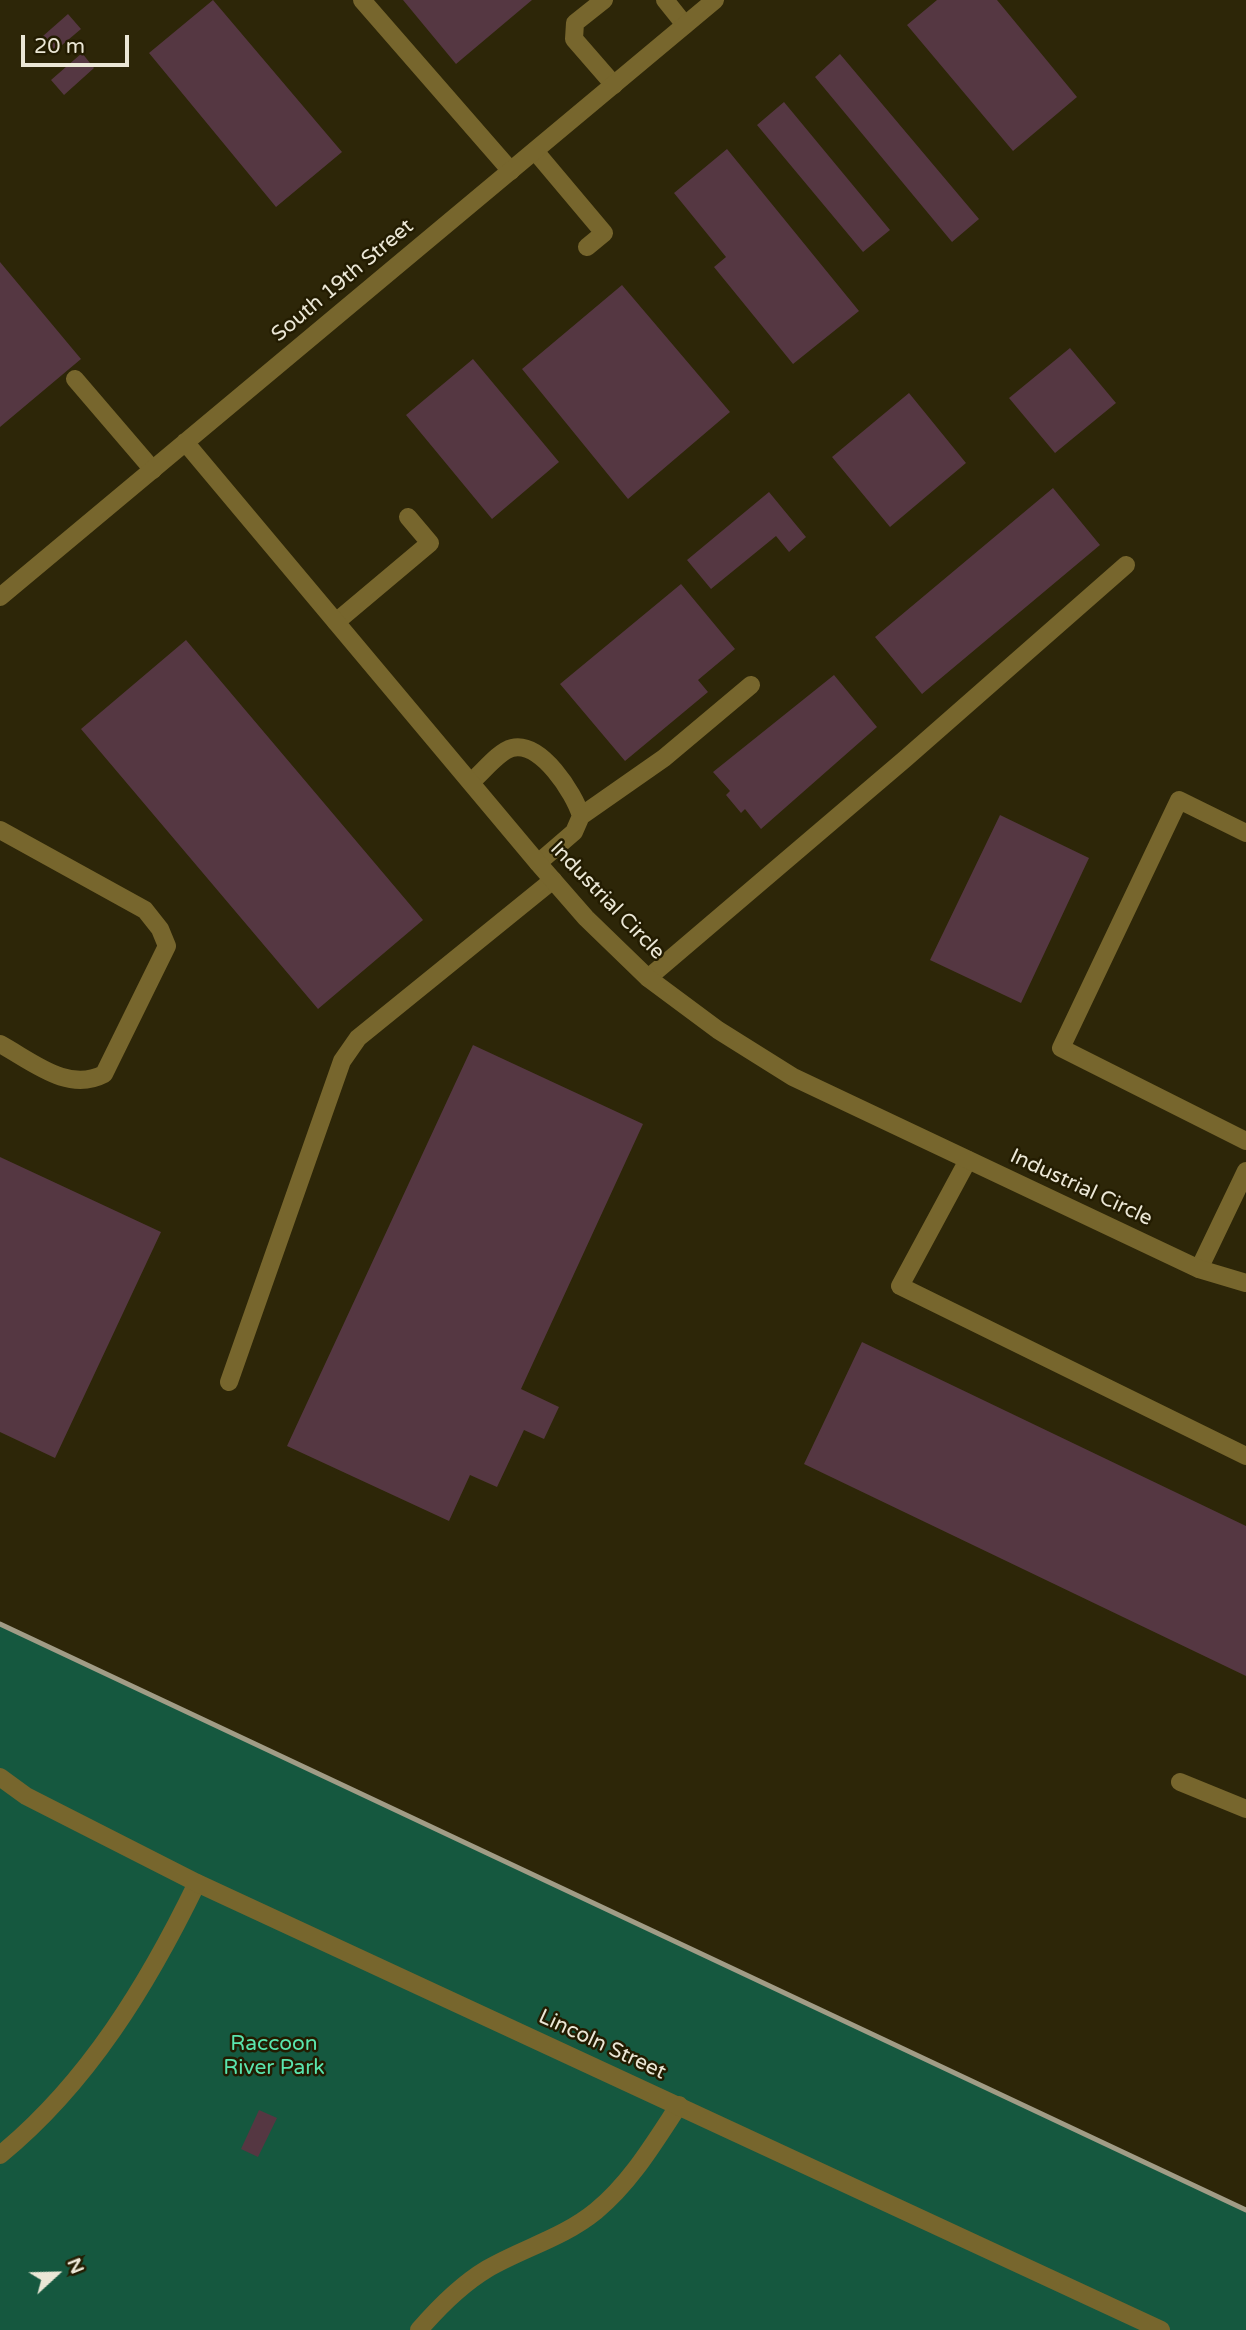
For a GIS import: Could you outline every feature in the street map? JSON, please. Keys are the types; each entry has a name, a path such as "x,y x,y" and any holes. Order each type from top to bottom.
{"street":[{"path":"362,0 511,170"},
{"path":"604,0 575,23 574,39 614,85"},
{"path":"665,0 685,25"},
{"name":"South 19th Street","path":"0,597 715,0"},
{"path":"535,151 604,233 587,247"},
{"path":"75,379 153,470"},
{"name":"Industrial Circle","path":"186,442 538,863 586,918 648,978 718,1030 793,1077 1199,1269 1246,1283"},
{"path":"336,622 430,543 408,517"},
{"path":"648,978 905,760 1126,565"},
{"path":"538,863 573,832 581,816 664,758 751,685"},
{"path":"471,782 510,748 526,747 542,758 559,776 576,798 581,816"},
{"path":"1246,833 1179,800 1061,1048 1246,1140"},
{"path":"0,830 145,910 160,929 166,946 104,1074 93,1080 70,1082 0,1044"},
{"path":"229,1382 342,1061 358,1038 553,880"},
{"path":"968,1160 900,1286 1246,1456"},
{"path":"1199,1269 1246,1171"},
{"name":"Lincoln Street","path":"0,1777 26,1796 197,1883 1161,2330"},
{"path":"1180,1782 1246,1809"},
{"name":"Lincoln Street","path":"0,1789 26,1796"},
{"path":"0,2155 66,2090 119,2024 163,1954 197,1883"},
{"path":"419,2330 438,2309 486,2269 545,2244 594,2212 626,2184 679,2105"}],"green space":[{"name":"Raccoon River Park","path":"0,1624 1246,2210 1246,2330 0,2330"}],"building":[{"path":"213,0 342,152 276,207 149,53"},
{"path":"403,0 532,0 456,64"},
{"path":"937,0 997,0 1077,97 1013,151 907,25"},
{"path":"68,14 81,29 55,51 43,36"},
{"path":"82,53 94,68 64,95 51,80"},
{"path":"840,54 979,219 952,242 815,77"},
{"path":"784,102 890,230 863,252 757,125"},
{"path":"727,149 859,311 793,364 714,267 726,257 674,193"},
{"path":"0,262 81,359 0,427"},
{"path":"622,285 730,412 628,499 522,369"},
{"path":"1070,348 1116,403 1055,453 1009,398"},
{"path":"473,359 559,462 492,519 406,415"},
{"path":"909,393 966,463 890,527 832,457"},
{"path":"1053,488 1100,545 922,694 875,637"},
{"path":"769,492 806,537 789,552 776,536 711,589 687,560"},
{"path":"681,584 735,649 698,680 708,692 625,761 560,684"},
{"path":"186,640 423,920 318,1009 81,729"},
{"path":"834,675 877,727 761,829 745,809 741,813 726,795 730,791 713,772"},
{"path":"1000,815 1089,858 1021,1003 930,960"},
{"path":"473,1045 643,1124 521,1389 559,1407 544,1439 524,1430 497,1487 470,1475 449,1521 287,1446"},
{"path":"0,1157 161,1232 55,1458 0,1432"},
{"path":"862,1342 1246,1526 1246,1676 804,1464"},
{"path":"259,2110 277,2118 258,2157 241,2149"}],"railway":[{"path":"0,1624 1246,2210"}]}
